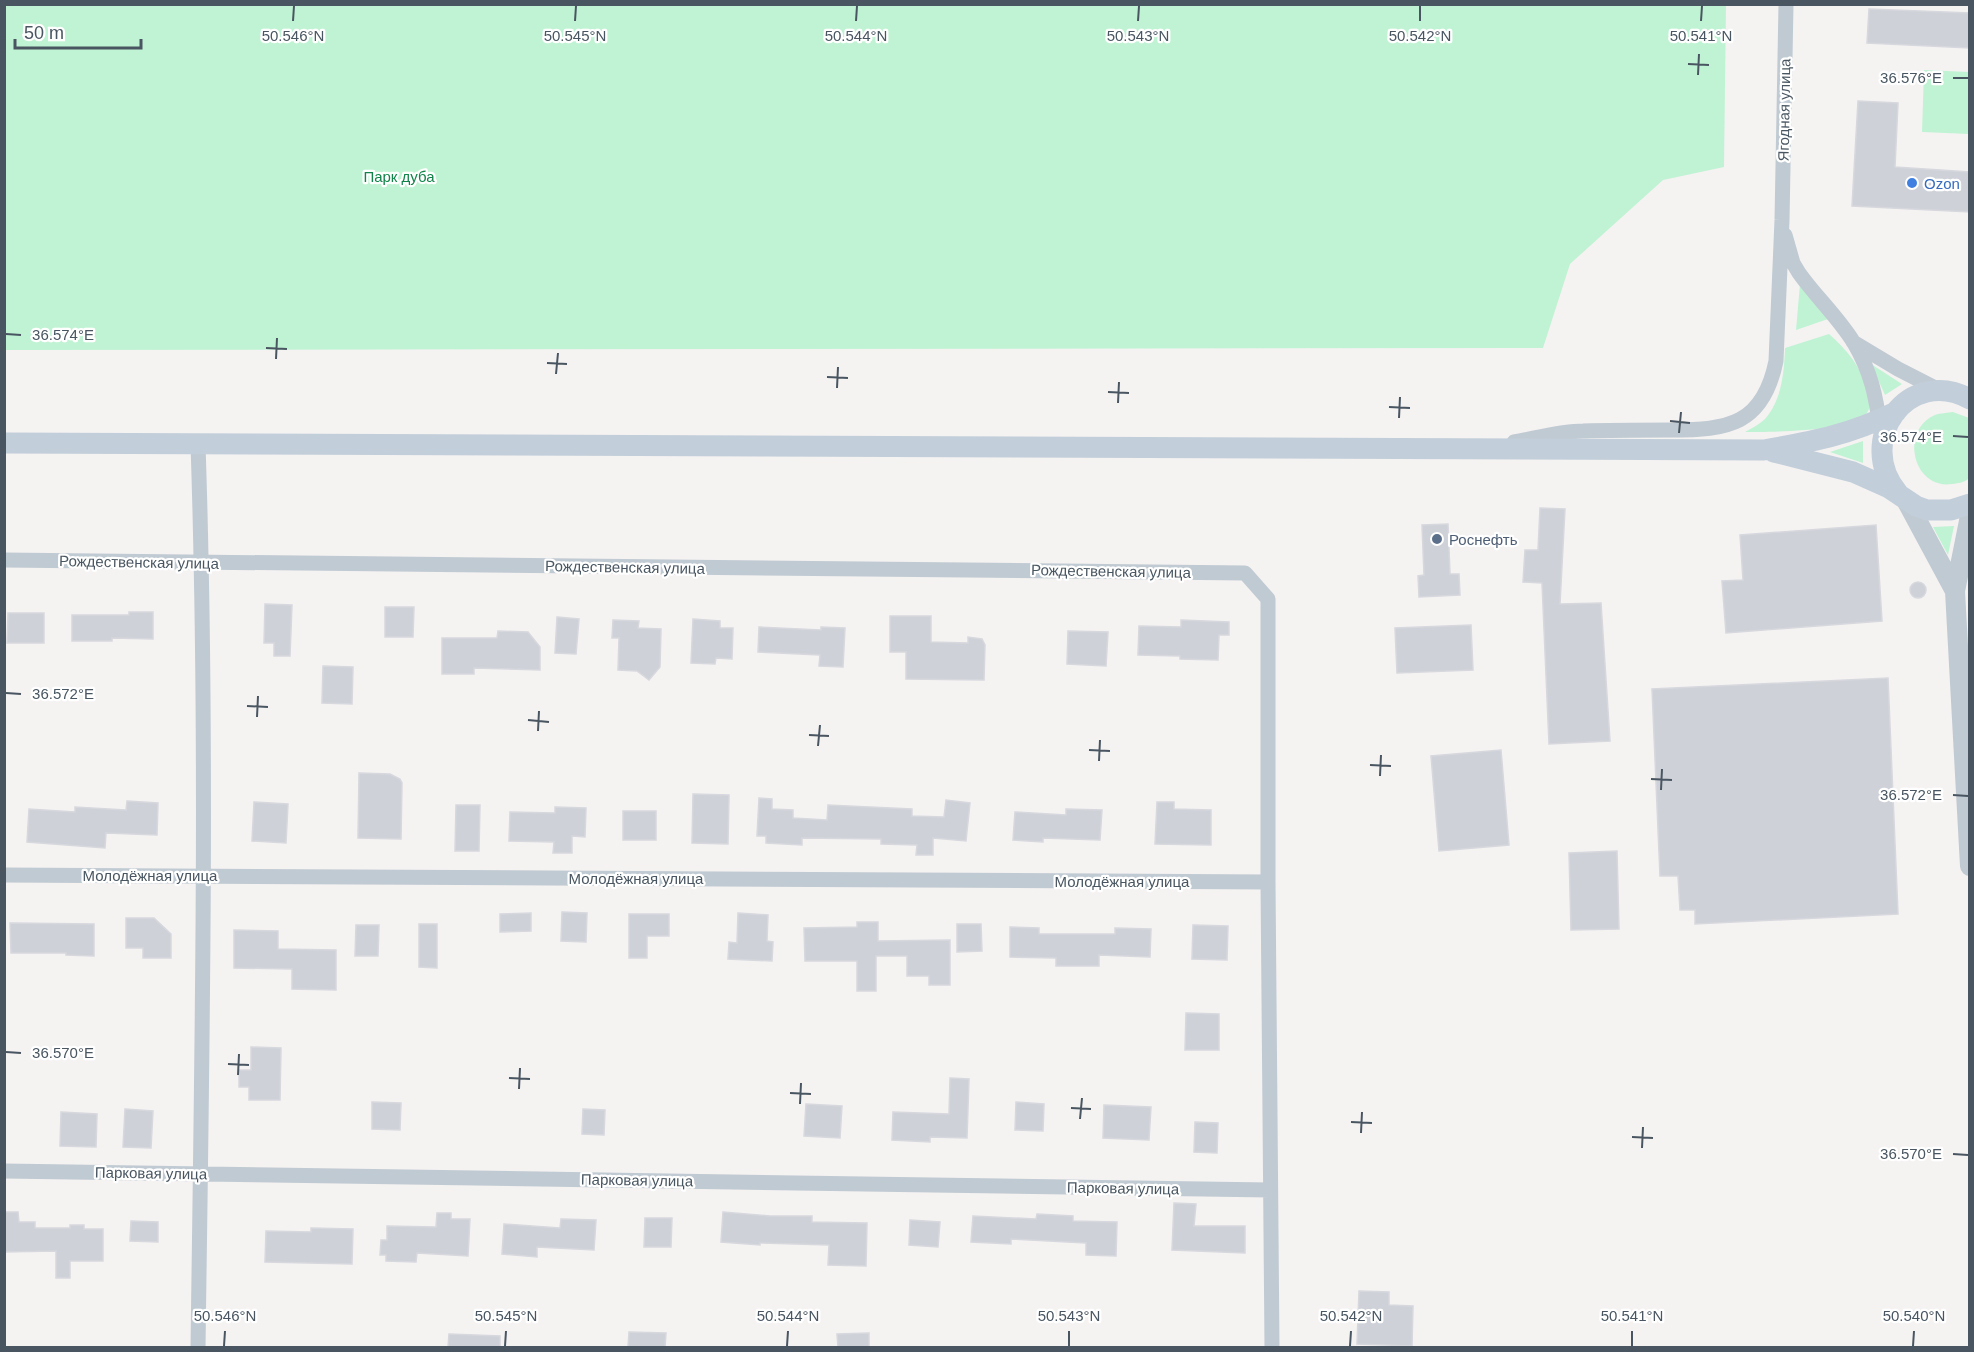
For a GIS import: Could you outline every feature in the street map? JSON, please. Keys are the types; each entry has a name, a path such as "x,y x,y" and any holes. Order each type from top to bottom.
{"main road":[{"path":"4,443 1764,450 1885,424 1916,396 1941,391 1957,393 1970,399"},
{"path":"1885,424 1881,450 1883,469 1892,486 1902,497"},
{"path":"1764,450 1853,472 1916,506 1939,511 1970,504"}],"street":[{"name":"Ягодная улица","path":"1782,215 1786,4"},
{"path":"1782,215 1785,238 1793,263 1853,342 1870,379 1885,424"},
{"path":"1474,449 1580,431 1707,430 1729,426 1746,417 1761,401 1772,383 1776,361 1782,215"},
{"path":"1853,342 1941,391"},
{"path":"198,444 202,562 204,875 198,1347"},
{"path":"1902,497 1955,591"},
{"path":"1970,516 1964,569 1955,591 1970,866"},
{"name":"Рождественская улица","path":"4,561 1245,573 1268,598 1268,882"},
{"name":"Молодёжная улица","path":"4,875 1268,882"},
{"path":"1268,882 1272,1347"},
{"name":"Парковая улица","path":"4,1171 1270,1190"}],"green space":[{"name":"Парк дуба","path":"4,5 1726,5 1724,167 1663,180 1570,264 1543,348 5,350"},
{"path":"1924,70 1969,72 1969,134 1922,132"},
{"path":"1800,284 1828,319 1796,330"},
{"path":"1829,334 1847,352 1861,373 1869,399 1867,413 1845,424 1810,430 1745,432 1765,419 1775,403 1783,376 1785,348"},
{"path":"1871,364 1902,384 1885,395"},
{"path":"1953,412 1969,418 1969,478 1959,483 1939,483 1928,478 1920,469 1915,457 1914,445 1917,433 1924,423 1935,415"},
{"path":"1863,441 1863,463 1830,452"},
{"path":"1954,526 1948,555 1933,527"}],"building":[{"path":"1869,9 1970,13 1970,48 1867,43"},
{"path":"1858,101 1898,103 1895,167 1970,172 1970,212 1852,206"},
{"path":"1540,508 1565,509 1560,604 1601,603 1610,741 1549,744 1542,583 1523,582 1525,550 1538,550"},
{"path":"1448,524 1450,574 1459,574 1460,595 1419,597 1418,576 1424,575 1422,525"},
{"path":"1876,525 1882,621 1726,633 1722,581 1743,580 1740,535"},
{"path":"1915,582 1921,582 1926,590 1924,596 1915,598 1910,593 1910,587"},
{"path":"265,604 292,605 290,656 274,656 274,643 264,643"},
{"path":"385,607 414,607 413,637 385,637"},
{"path":"129,612 153,612 153,639 112,638 112,641 72,641 72,615 129,615"},
{"path":"8,613 44,613 44,643 7,643"},
{"path":"890,616 931,616 931,642 968,643 968,637 982,639 985,645 984,680 906,679 906,652 890,652"},
{"path":"557,617 579,619 576,654 555,653"},
{"path":"693,619 720,621 720,628 733,628 732,659 716,658 715,664 691,663"},
{"path":"613,620 639,621 638,628 661,629 660,667 649,680 637,671 618,670 619,638 612,638"},
{"path":"1181,620 1229,622 1229,635 1219,635 1218,660 1138,655 1139,626 1181,627"},
{"path":"1471,625 1473,670 1397,673 1395,628"},
{"path":"759,627 821,630 821,627 845,628 843,667 819,666 820,655 758,652"},
{"path":"498,631 528,632 540,647 540,670 474,668 474,674 442,674 442,638 497,638"},
{"path":"1068,631 1108,632 1106,666 1067,664"},
{"path":"323,666 353,667 352,704 322,703"},
{"path":"1888,678 1898,914 1695,924 1695,910 1680,910 1678,876 1660,876 1652,689"},
{"path":"1501,750 1509,845 1439,851 1431,756"},
{"path":"359,773 390,774 400,779 402,783 401,839 358,838"},
{"path":"693,794 729,795 728,844 692,843"},
{"path":"759,798 772,799 772,809 793,810 793,818 827,820 828,805 912,809 912,816 944,817 946,800 970,803 966,841 933,838 933,855 916,855 917,845 881,844 881,839 802,838 802,845 766,843 766,836 757,836"},
{"path":"127,801 158,803 157,835 106,833 105,848 27,842 29,809 75,812 75,807 126,810"},
{"path":"254,802 288,804 286,843 252,841"},
{"path":"1157,802 1174,802 1174,809 1211,810 1211,845 1155,844"},
{"path":"456,805 480,805 479,851 455,851"},
{"path":"555,807 586,808 585,837 572,836 572,853 553,853 554,842 509,841 510,812 555,813"},
{"path":"1066,809 1102,810 1100,840 1043,838 1043,842 1013,840 1015,812 1066,815"},
{"path":"623,811 656,811 656,840 623,840"},
{"path":"1617,851 1619,929 1571,930 1569,853"},
{"path":"562,912 587,913 586,942 561,941"},
{"path":"531,913 531,931 500,932 500,914"},
{"path":"738,913 768,915 767,941 773,942 772,961 728,959 729,942 737,943"},
{"path":"629,914 669,914 669,936 647,936 647,958 629,958"},
{"path":"126,918 154,918 171,934 171,958 143,958 143,948 126,948"},
{"path":"857,922 878,922 878,941 950,940 950,985 929,985 929,976 907,976 907,956 876,956 876,991 857,991 857,961 805,961 804,928 857,927"},
{"path":"10,923 94,924 94,956 66,955 66,953 11,953"},
{"path":"419,924 437,924 437,968 419,967"},
{"path":"957,924 981,924 982,951 957,952"},
{"path":"356,925 379,925 378,956 355,956"},
{"path":"1193,925 1228,926 1227,960 1192,959"},
{"path":"1010,927 1039,928 1039,934 1115,934 1115,928 1151,929 1150,957 1099,955 1099,966 1056,966 1056,958 1010,957"},
{"path":"234,930 278,931 278,949 336,950 336,990 292,989 292,969 234,968"},
{"path":"1186,1013 1219,1014 1219,1050 1185,1050"},
{"path":"251,1047 281,1048 280,1100 249,1100 249,1087 239,1087 239,1070 251,1070"},
{"path":"950,1078 969,1079 967,1138 930,1137 930,1142 892,1140 893,1112 949,1114"},
{"path":"372,1102 401,1103 400,1130 372,1129"},
{"path":"1016,1102 1044,1104 1043,1131 1015,1130"},
{"path":"806,1104 842,1106 840,1138 804,1136"},
{"path":"1104,1105 1151,1107 1149,1140 1103,1138"},
{"path":"125,1109 153,1111 151,1148 123,1147"},
{"path":"583,1109 605,1110 604,1135 582,1134"},
{"path":"61,1112 97,1114 96,1147 60,1146"},
{"path":"1195,1122 1218,1123 1217,1153 1194,1152"},
{"path":"1174,1203 1196,1204 1194,1226 1245,1226 1245,1253 1172,1250"},
{"path":"4,1212 18,1212 19,1222 35,1222 35,1228 70,1228 70,1225 84,1225 84,1229 103,1229 103,1261 70,1261 70,1278 56,1278 56,1251 4,1252"},
{"path":"723,1212 770,1216 812,1216 812,1222 867,1223 866,1266 828,1265 829,1245 760,1243 760,1245 721,1242"},
{"path":"437,1213 451,1213 451,1219 470,1219 468,1256 417,1253 416,1262 386,1261 386,1255 380,1255 381,1240 387,1240 387,1226 436,1227"},
{"path":"1037,1214 1073,1216 1073,1221 1117,1222 1116,1256 1086,1255 1086,1243 1011,1239 1011,1244 971,1242 973,1216 1036,1219"},
{"path":"645,1218 672,1218 671,1247 644,1247"},
{"path":"561,1219 596,1220 594,1250 537,1247 537,1257 502,1254 504,1224 560,1228"},
{"path":"910,1220 940,1222 938,1247 909,1245"},
{"path":"131,1221 158,1222 158,1242 130,1241"},
{"path":"311,1228 353,1229 352,1264 265,1262 266,1231 311,1232"},
{"path":"1359,1291 1389,1292 1389,1305 1413,1306 1412,1346 1357,1344"},
{"path":"629,1332 666,1333 665,1347 628,1347"},
{"path":"869,1333 869,1347 838,1347 837,1334"},
{"path":"449,1334 500,1336 500,1347 448,1347"}],"place":[{"name":"Ozon","path":"1912,183"},
{"name":"Роснефть","path":"1437,539"}]}
